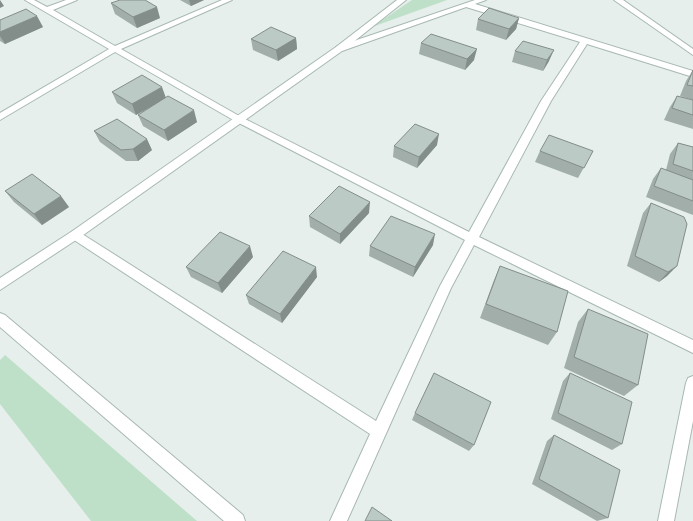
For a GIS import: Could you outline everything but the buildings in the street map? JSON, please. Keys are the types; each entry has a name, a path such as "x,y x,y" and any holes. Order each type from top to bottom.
{"street":[{"path":"29,0 238,119 471,238 693,347"},
{"path":"47,10 73,0"},
{"path":"0,116 115,49 228,0"},
{"path":"0,285 75,235 339,49 402,0"},
{"path":"339,49 482,0"},
{"path":"618,0 693,53"},
{"path":"469,5 585,42 693,74"},
{"path":"338,521 446,286 546,100 585,42"},
{"path":"75,235 380,432"},
{"path":"0,319 237,521"},
{"path":"666,521 693,383"}],"green space":[{"path":"412,0 447,0 372,27"},
{"path":"5,355 197,521 91,521 0,404 0,360"}]}
